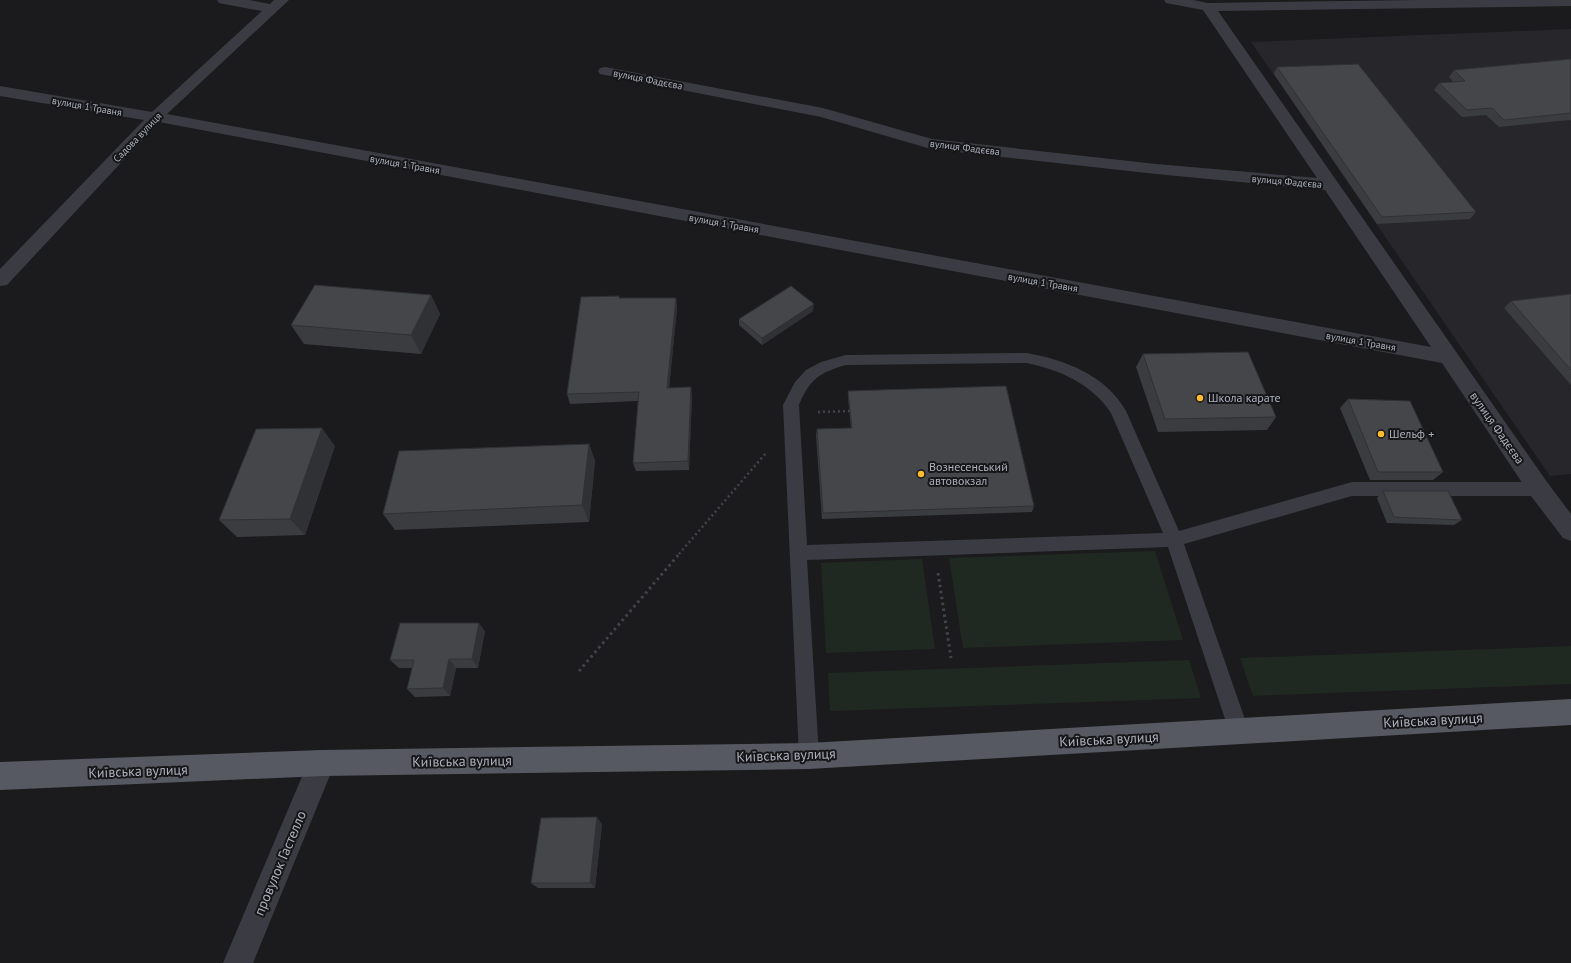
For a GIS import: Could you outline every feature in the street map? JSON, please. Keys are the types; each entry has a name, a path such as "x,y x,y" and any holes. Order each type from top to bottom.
{"main road":[{"name":"Київська вулиця","path":"0,776 322,763 810,756 1571,712"}],"street":[{"path":"224,0 277,4"},
{"path":"1171,0 1208,7 1571,2"},
{"name":"Садова вулиця","path":"0,280 155,117 277,4"},
{"name":"вулиця Фадєєва","path":"1208,7 1331,184 1447,357 1539,489 1571,531"},
{"name":"вулиця Фадєєва","path":"605,71 823,113 931,144 1156,169 1331,184"},
{"name":"вулиця 1 Травня","path":"0,91 155,117 1447,357"},
{"name":"провулок Гастелло","path":"238,963 322,763"}],"lane":[{"path":"810,756 791,405 797,389 809,375 826,364 846,360 1027,358 1042,360 1058,365 1087,379 1110,399 1118,411 1174,540 1239,731"},
{"path":"799,552 1174,540 1352,489 1539,489"}],"path":[{"path":"579,671 792,418 857,411"},
{"path":"934,548 951,658"}],"shaded area":[{"path":"1571,29 1571,474 1550,476 1251,42"},
{"path":"1155,551 1183,640 963,648 949,558"},
{"path":"922,559 935,649 826,653 821,563"},
{"path":"1571,646 1571,684 1253,696 1240,658"},
{"path":"1189,660 1201,698 830,711 828,673"}],"building":[{"path":"1571,59 1571,113 1504,120 1492,108 1467,110 1439,83 1465,81 1454,70"},
{"path":"1358,64 1476,212 1382,217 1277,67"},
{"path":"315,285 431,295 411,335 291,325"},
{"path":"791,286 814,304 762,338 739,319"},
{"path":"1571,294 1571,370 1511,301"},
{"path":"619,296 619,298 676,298 667,388 691,387 688,461 633,463 639,392 567,394 581,297"},
{"name":"Школа карате","path":"1248,352 1276,417 1165,419 1143,354"},
{"name":"Вознесенський автовокзал","path":"1006,386 1034,506 823,513 817,429 852,428 848,391"},
{"path":"1348,399 1410,401 1443,472 1378,472"},
{"path":"322,428 290,519 219,520 256,429"},
{"path":"589,444 582,505 383,514 399,451"},
{"path":"1383,491 1448,491 1462,520 1394,517"},
{"path":"400,623 479,623 472,659 449,659 443,688 407,689 414,660 390,660"},
{"path":"597,817 590,883 531,883 541,818"}],"place":[{"name":"Школа карате","path":"1200,398"},
{"name":"Шельф +","path":"1381,434"},
{"name":"Вознесенський автовокзал","path":"921,474"}]}
